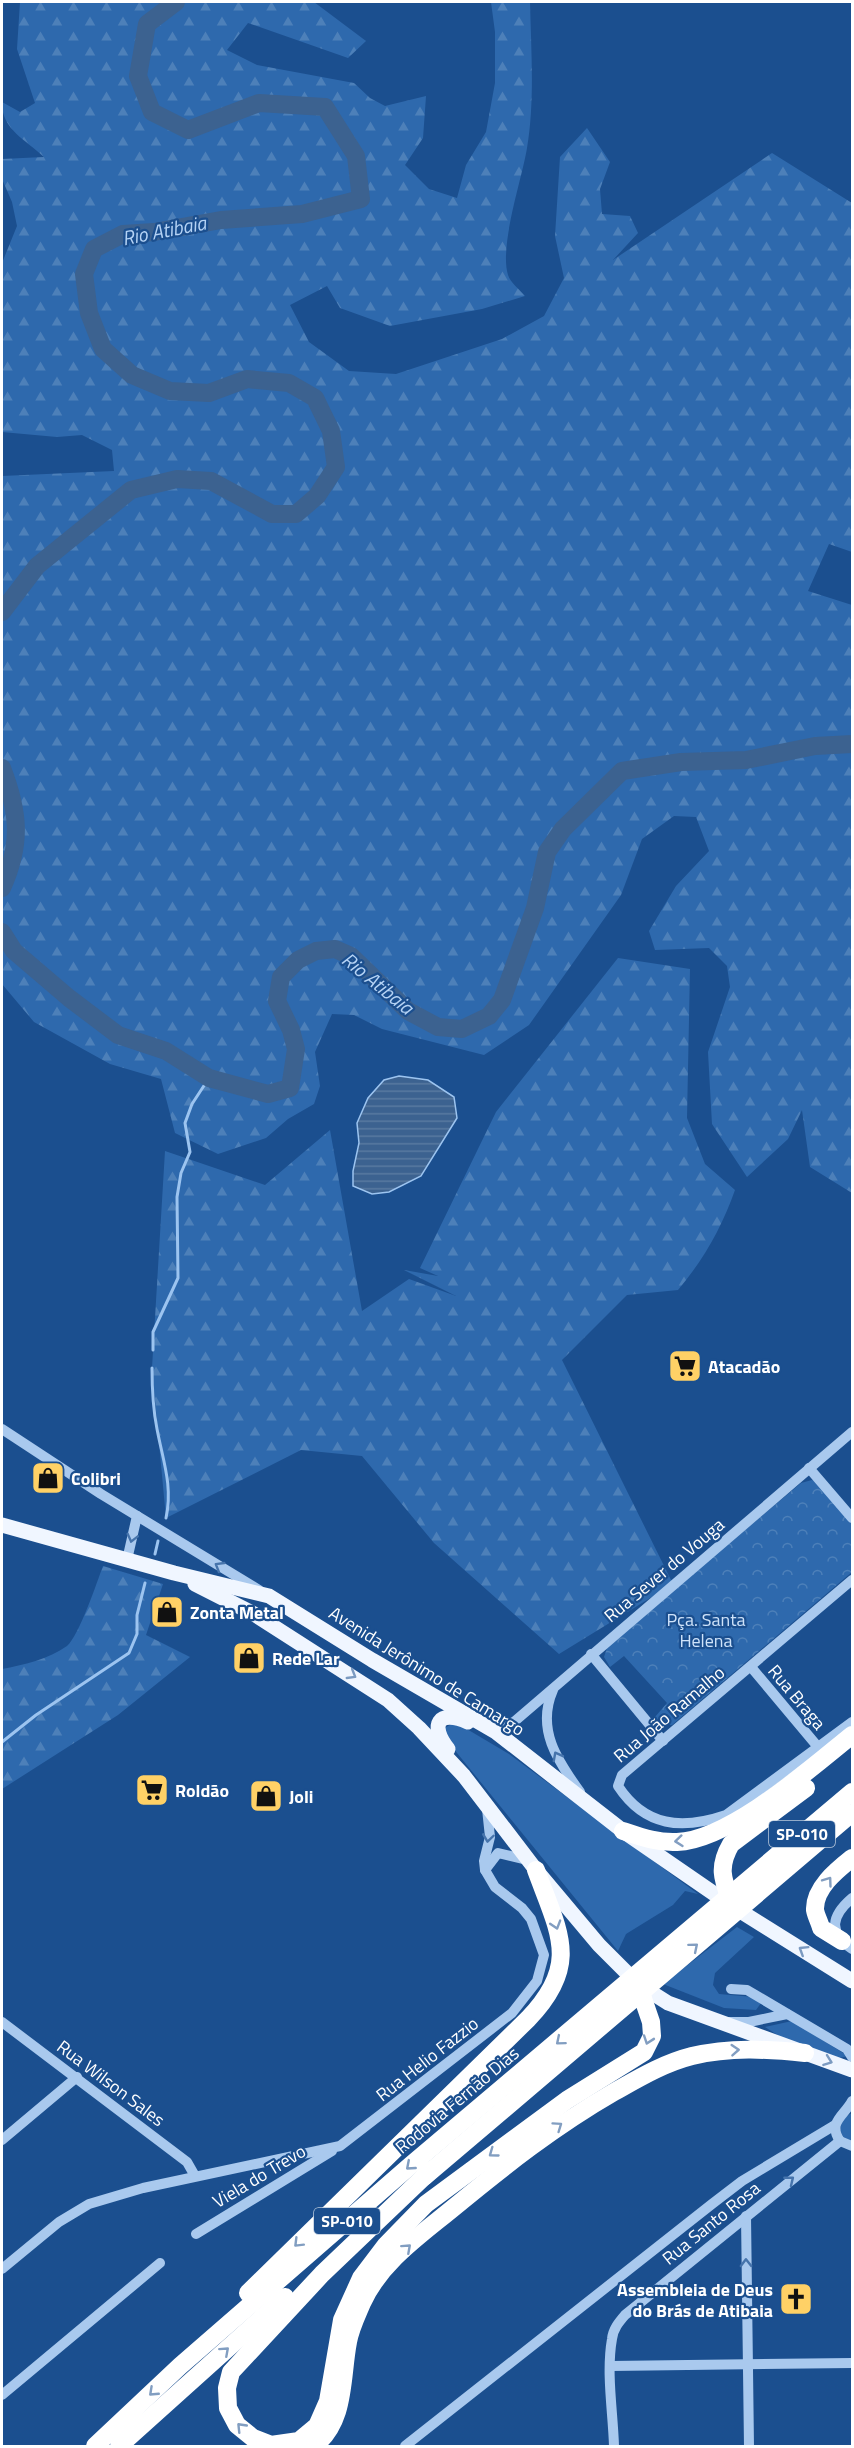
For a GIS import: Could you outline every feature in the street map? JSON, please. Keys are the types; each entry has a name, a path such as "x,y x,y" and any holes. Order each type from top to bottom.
{"highway":[{"path":"623,1831 652,1841 678,1842 716,1831 793,1782 852,1735"},
{"path":"732,1906 721,1871 723,1857 731,1844 852,1750"},
{"name":"Rodovia Fernão Dias","path":"119,2446 609,2010 759,1881 852,1792"},
{"name":"Rodovia Fernão Dias","path":"759,1881 852,1813"},
{"path":"847,1945 821,1928 815,1910 820,1894 830,1877 852,1858"},
{"path":"180,2366 273,2268 542,2004 554,1988 562,1956 552,1913 532,1865"},
{"path":"431,2170 322,2274 231,2372 227,2388 228,2408 237,2425 253,2438 271,2445 299,2441 317,2426 328,2401 342,2320 361,2278 386,2245 426,2204 567,2100 644,2052 652,2036 651,2022 638,1984"},
{"name":"Rodovia Fernão Dias","path":"95,2446 180,2366 411,2165 609,2010"},
{"path":"314,2446 324,2439 336,2417 342,2393 348,2340 362,2302 383,2270 518,2154 571,2117 662,2066 692,2056 728,2051 759,2049 805,2053"}],"main road":[{"path":"2,1525 174,1573 269,1596"},
{"path":"174,1573 254,1614 388,1700 419,1728 464,1776 532,1865 599,1945 638,1984 668,2003 852,2070"},
{"name":"Avenida Jerônimo de Camargo","path":"269,1596 372,1660 494,1731 623,1831 732,1906 852,1981"},
{"path":"293,1638 300,1633 324,1635 372,1660"},
{"path":"464,1776 458,1762 442,1742 436,1726 440,1720 448,1716 494,1731"}],"street":[{"name":"Avenida Jerônimo de Camargo","path":"2,1429 137,1516 269,1596"},
{"name":"Rua Sever do Vouga","path":"494,1731 515,1721 591,1653 852,1431"},
{"path":"809,1468 852,1518"},
{"path":"127,1560 137,1516"},
{"name":"Rua João Ramalho","path":"818,1747 726,1815 702,1824 678,1825 659,1821 626,1798 618,1786 618,1780 852,1580"},
{"path":"591,1653 663,1741"},
{"name":"Rua Braga","path":"751,1667 818,1747"},
{"path":"555,1684 546,1706 545,1725 553,1748 569,1777 589,1805"},
{"path":"818,1747 852,1722"},
{"path":"485,1870 484,1861 490,1837 486,1806"},
{"path":"485,1870 498,1853 532,1865"},
{"name":"Rua Helio Fazzio","path":"2,2269 59,2222 89,2204 195,2176 339,2146 512,2013 537,1982 544,1954 536,1929 522,1908 495,1887 485,1870"},
{"path":"847,1945 837,1932 836,1916 852,1898"},
{"path":"731,1989 747,1990 847,2049 852,2057"},
{"path":"723,2022 749,2022 787,2014"},
{"name":"Rua Wilson Sales","path":"2,2022 187,2163 195,2176"},
{"path":"2,2140 77,2077"},
{"path":"405,2446 719,2198 835,2125 848,2111 852,2101"},
{"path":"835,2125 849,2145"},
{"name":"Rua Santo Rosa","path":"614,2446 611,2366 612,2339 616,2325 625,2314 746,2216 849,2145"},
{"name":"Viela do Trevo","path":"196,2234 339,2146"},
{"path":"746,2216 749,2446"},
{"path":"2,2395 160,2263"},
{"path":"611,2366 852,2363"}],"green space":[{"path":"20,2 314,2 366,41 348,58 248,23 227,50 257,65 354,83 370,98 385,106 426,96 423,138 405,165 429,189 457,198 466,165 486,132 495,83 495,32 491,2 530,2 531,112 527,148 506,247 509,278 525,296 482,309 390,326 340,308 327,286 290,305 309,342 349,371 396,374 502,339 544,316 564,278 555,236 560,157 587,128 610,162 600,189 602,214 630,216 638,233 613,260 772,153 852,203 852,552 829,544 808,591 852,605 852,1193 810,1167 802,1110 788,1139 747,1177 712,1124 708,1052 730,987 727,966 709,948 655,950 649,931 676,886 709,851 696,817 674,816 642,839 621,895 529,1025 484,1055 382,1029 354,1015 332,1014 315,1052 320,1086 314,1104 288,1119 266,1138 218,1154 175,1133 161,1079 110,1064 34,1022 2,984 2,476 114,471 112,450 82,435 57,437 2,432 2,263 17,226 12,202 2,179 2,159 44,157 10,127 3,111 2,102 20,112 35,103 17,49"},
{"path":"618,958 690,969 687,1118 705,1164 735,1190 711,1242 678,1290 627,1295 562,1360 673,1584 559,1654 434,1543 362,1456 301,1450 166,1518 152,1368 165,1151 265,1185 330,1130 362,1311 409,1279 456,1296 404,1270 438,1276 420,1268 496,1112"},
{"name":"Pça. Santa Helena","path":"812,1480 819,1483 852,1524 852,1572 672,1725 661,1724 655,1717 667,1703 624,1656 610,1667 604,1657 608,1645 801,1483"},
{"path":"103,1566 163,1584 146,1635 190,1657 118,1715 2,1789 2,1669 44,1658 67,1646 82,1621"},
{"path":"455,1722 509,1754 698,1894 685,1891 673,1905 626,1934 618,1951 444,1737 443,1729"},
{"path":"737,1927 754,1937 715,1973 713,1985 719,1994 754,1997 761,2003 756,2010 724,2008 663,1984"},
{"path":"792,2021 848,2056 839,2058 782,2038 765,2027"},
{"path":"852,2114 852,2141 843,2137 840,2129 843,2119"}],"shaded area":[{"path":"399,1076 428,1080 454,1097 457,1118 421,1176 389,1192 372,1194 353,1186 353,1171 359,1143 357,1123 368,1098 384,1080"}],"waterway":[{"name":"Rio Atibaia","path":"2,612 37,566 131,490 177,479 211,481 272,514 296,514 317,496 336,467 331,431 315,398 289,383 247,379 209,393 170,391 132,375 103,349 89,313 84,274 94,249 123,234 154,232 221,220 302,214 361,199 356,156 325,107 259,103 188,130 152,112 138,76 147,24 176,2"},
{"name":"Rio Atibaia","path":"2,932 14,951 69,998 118,1035 166,1051 209,1078 268,1094 290,1088 296,1049 291,1030 277,1001 281,977 298,960 316,951 335,949 351,956 408,1011 438,1027 462,1029 489,1016 502,1000 535,908 547,852 563,829 622,771 681,762 746,760 815,746 852,744"},
{"name":"Rio Atibaia","path":"2,768 12,799 16,828 13,857 2,888"},
{"path":"153,1350 153,1332 178,1278 177,1197 181,1173 190,1152 185,1123 192,1104 209,1078"},
{"path":"152,1368 157,1429 168,1484 166,1518"},
{"path":"155,1554 158,1541"},
{"path":"2,1742 36,1715 129,1653 137,1634 137,1615 145,1583"}],"place":[{"name":"Atacadão","path":"685,1366"},
{"name":"Colibri","path":"48,1478"},
{"name":"Zonta Metal","path":"167,1612"},
{"name":"Rede Lar","path":"249,1658"},
{"name":"Roldão","path":"152,1790"},
{"name":"Joli","path":"266,1796"},
{"name":"Assembleia de Deus do Brás de Atibaia","path":"796,2299"}]}
